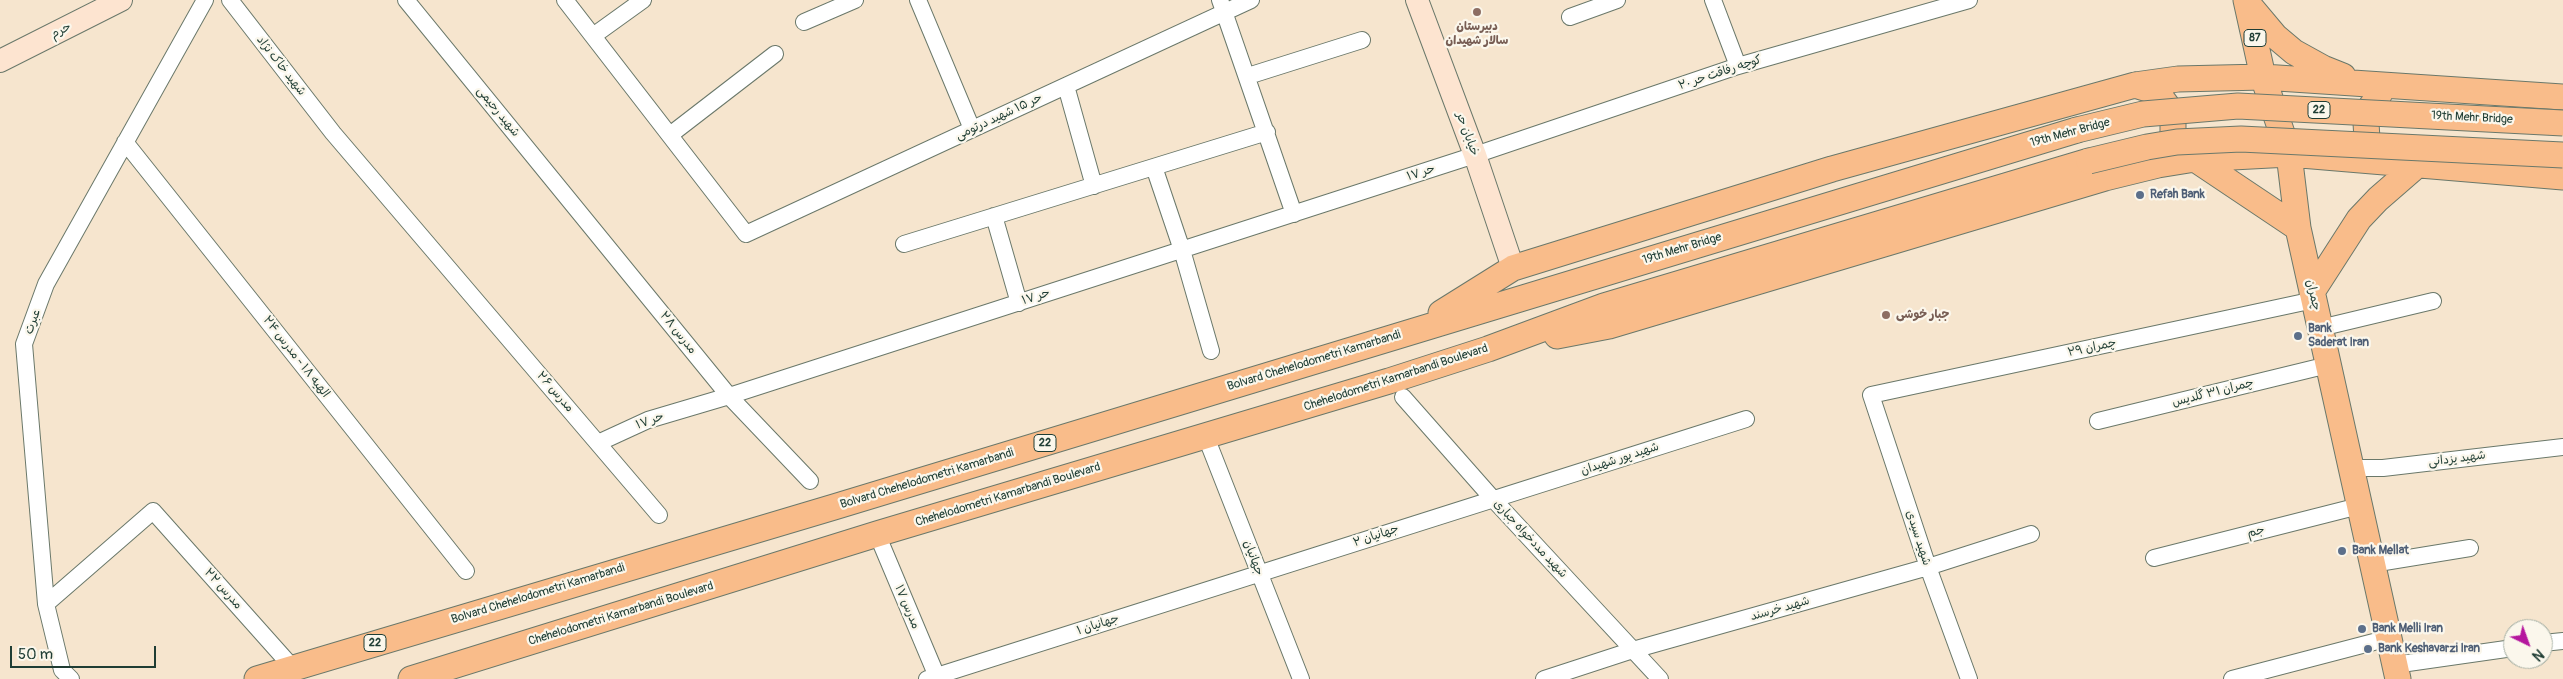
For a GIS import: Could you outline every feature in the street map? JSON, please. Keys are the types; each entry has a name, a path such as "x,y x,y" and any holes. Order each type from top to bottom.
{"main road":[{"name":"چمران","path":"2246,1 2264,77 2289,154 2298,228 2396,672"},
{"path":"2246,1 2275,36 2294,52 2323,68 2362,83"},
{"path":"1411,332 1513,268 1832,169 2135,85 2178,79 2264,77 2563,97"},
{"path":"2135,85 2148,89 2160,96 2173,120 2173,134 2169,148 2158,165"},
{"path":"2385,164 2374,153 2367,139 2366,123 2370,108 2378,96 2391,86"},
{"name":"19th Mehr Bridge","path":"1595,276 2078,130 2172,110 2238,106 2563,123"},
{"name":"Chehelodometri Kamarbandi Boulevard","path":"411,679 877,534 1206,437 1488,349 1604,306 2089,162 2155,146 2241,139 2563,155"},
{"path":"1488,349 1609,326 2016,203 2158,165 2195,159 2289,154 2385,164 2563,177"},
{"path":"2195,159 2298,228"},
{"path":"2313,296 2359,219 2378,198 2416,166"},
{"name":"Bolvard Chehelodometri Kamarbandi","path":"257,679 834,507 1595,276"}],"street":[{"name":"حرم","path":"0,61 121,0"},
{"name":"عبرت","path":"72,679 62,670 46,604 24,344 46,284 206,0"},
{"name":"شهید خاک نژاد","path":"230,0 333,133 450,269"},
{"name":"شهید رحیمی","path":"406,0 552,179"},
{"path":"565,0 670,135 774,54"},
{"path":"593,36 643,0"},
{"path":"804,22 855,0"},
{"path":"918,0 972,130"},
{"name":"حر ۱۵ شهید درتومی","path":"670,135 746,234 1066,86 1223,6 1251,0"},
{"name":"خیابان حر","path":"1417,0 1475,155 1513,268"},
{"path":"1570,16 1617,0"},
{"path":"1713,0 1738,66"},
{"name":"کوچه رفاقت حر ۲۰","path":"1475,155 1738,66 1969,0"},
{"path":"1223,6 1294,214"},
{"path":"1248,76 1362,40"},
{"path":"1066,86 1094,186"},
{"path":"904,244 1267,132"},
{"name":"الهیه ۱۸ - مدرس ۲۴","path":"126,142 466,571"},
{"name":"حر ۱۷","path":"598,443 648,420 729,396 1475,155"},
{"path":"1154,167 1182,250 1210,351"},
{"name":"مدرس ۲۸","path":"552,179 729,396 810,482"},
{"path":"994,216 1019,302"},
{"name":"مدرس ۲۶","path":"450,269 659,516"},
{"name":"چمران ۲۹","path":"1871,395 2313,296"},
{"path":"2320,328 2433,301"},
{"name":"چمران ۳۱ گلدیس","path":"2098,421 2328,365"},
{"name":"شهید سیدی","path":"1871,395 1928,567 1969,679"},
{"name":"شهید مددخواه جباری","path":"1403,397 1493,499 1660,679"},
{"name":"شهید پور شهیدان","path":"1493,499 1746,418"},
{"name":"جهانیان","path":"1206,437 1301,679"},
{"name":"شهید یزدانی","path":"2351,468 2383,468 2563,447"},
{"name":"جهانیان ۲","path":"1259,573 1493,499"},
{"name":"جم","path":"2154,558 2359,506"},
{"name":"مدرس ۲۲","path":"46,604 153,511 292,668"},
{"name":"مدرس ۱۷","path":"877,534 934,678"},
{"name":"شهید خرسند","path":"1544,679 1633,650 1928,567 2030,534"},
{"path":"2372,564 2470,548"},
{"name":"جهانیان ۱","path":"934,678 1259,573"},
{"path":"2232,679 2389,638"},
{"path":"2396,672 2503,650"}],"place":[{"name":"دبیرستان سالار شهیدان","path":"1477,12"},
{"name":"Refah Bank","path":"2140,195"},
{"name":"جبار خوشی","path":"1886,315"},
{"name":"Bank Saderat Iran","path":"2298,336"},
{"name":"Bank Mellat","path":"2342,551"},
{"name":"Bank Melli Iran","path":"2362,629"},
{"name":"Bank Keshavarzi Iran","path":"2368,649"}]}
